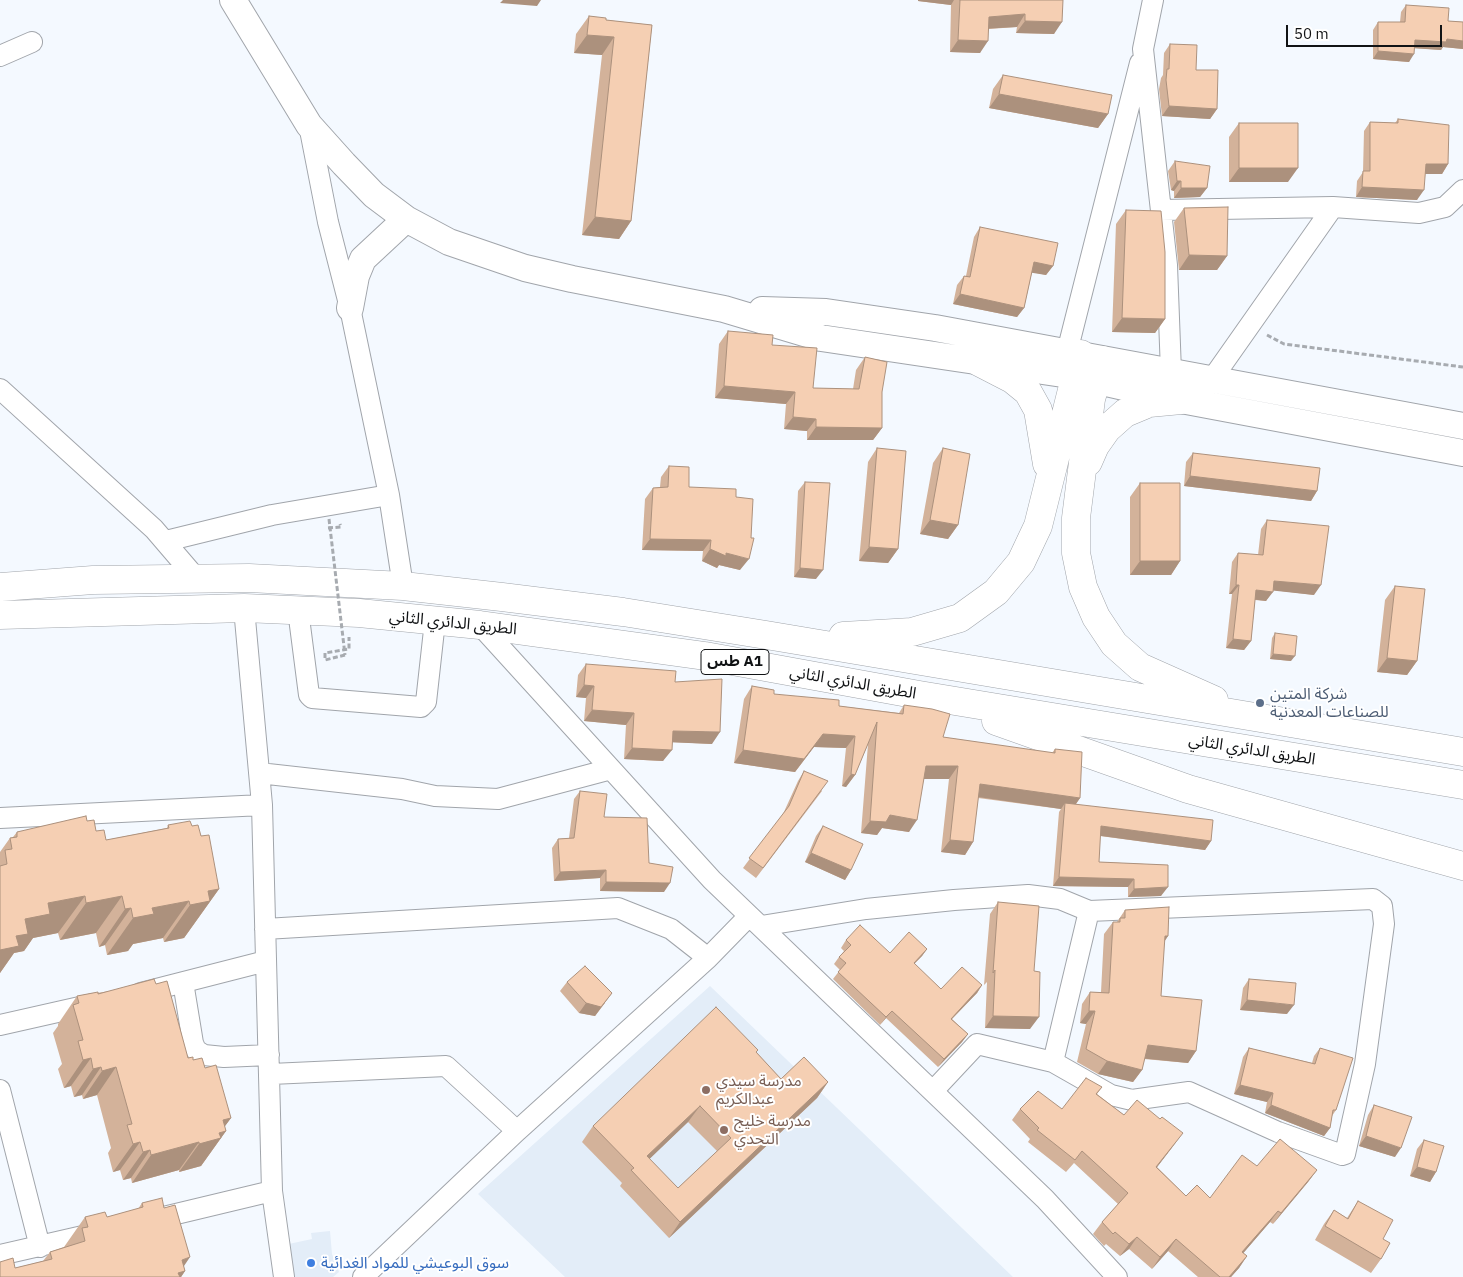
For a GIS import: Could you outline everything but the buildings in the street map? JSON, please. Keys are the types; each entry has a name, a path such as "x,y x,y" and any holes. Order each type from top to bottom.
{"highway":[{"path":"979,362 1012,379 1028,392 1038,410 1049,481"},
{"path":"766,635 863,636 912,632 960,618 996,592 1021,562 1038,526 1049,481 1084,365"},
{"path":"1084,365 1076,553 1083,587 1096,617 1114,644 1140,667 1254,717"},
{"path":"1080,482 1095,446 1107,429 1125,413 1149,403 1181,400"},
{"name":"الطريق الدائري الثاني","path":"0,588 93,580 196,578 324,581 403,586 623,612 1463,752"},
{"name":"الطريق الدائري الثاني","path":"0,615 244,608 359,613 480,625 705,656 919,695 1463,785"},
{"path":"919,695 1188,789 1463,866"}],"main road":[{"path":"233,0 310,125 374,195 406,219 449,242 525,268 572,280 724,309 822,338 979,362 1084,365 1171,372 1463,426"},
{"path":"350,308 356,276 363,259 406,219"},
{"path":"724,309 826,312 935,328 1084,365 1181,400 1463,453"}],"street":[{"path":"1084,365 1153,0"},
{"path":"0,56 32,42"},
{"path":"1143,49 1167,265 1171,372"},
{"path":"310,125 328,222 350,308 388,495 403,586"},
{"path":"1161,210 1333,207 1419,214 1445,207 1463,190"},
{"path":"1212,379 1333,207"},
{"path":"0,389 166,541 196,578"},
{"path":"166,541 272,515 388,495"},
{"path":"244,608 262,805 272,1191 284,1277"},
{"path":"298,610 309,696 312,698 422,707 426,702 435,621"},
{"path":"480,625 712,880 1045,1199 1117,1277"},
{"path":"259,773 445,797 498,799 611,769"},
{"path":"0,818 262,805"},
{"path":"362,1277 517,1131 708,958 755,921 954,900 1028,895 1060,899 1089,911 1374,899 1380,902 1384,911 1384,924 1365,1064 1345,1154 1340,1155 1278,1132 1190,1092 1132,1100 1111,1095 1053,1062 977,1044 933,1091"},
{"path":"265,929 618,908 671,929 708,958"},
{"path":"1053,1062 1089,911"},
{"path":"0,1025 120,998 266,961"},
{"path":"183,982 193,1043 196,1050 204,1055 270,1064 446,1066 517,1131"},
{"path":"0,1090 40,1247"},
{"path":"137,1223 272,1191"},
{"path":"0,1255 117,1228"}],"path":[{"path":"1247,329 1267,335 1284,344 1463,367"},
{"path":"329,519 345,655 325,660 325,653 350,649"}],"shaded area":[{"name":"مدرسة سيدي عبدالكريم","path":"710,986 1013,1277 565,1277 478,1194"},
{"name":"سوق البوعيشي للمواد الغدائية","path":"330,1231 332,1254 339,1272 333,1277 289,1277 284,1245 312,1239 311,1233"}],"place":[{"name":"شركة المتين للصناعات المعدنية","path":"1260,703"},
{"name":"مدرسة سيدي عبدالكريم","path":"706,1090"},
{"name":"مدرسة خليج التحدي","path":"724,1130"},
{"name":"سوق البوعيشي للمواد الغدائية","path":"311,1263"}]}
